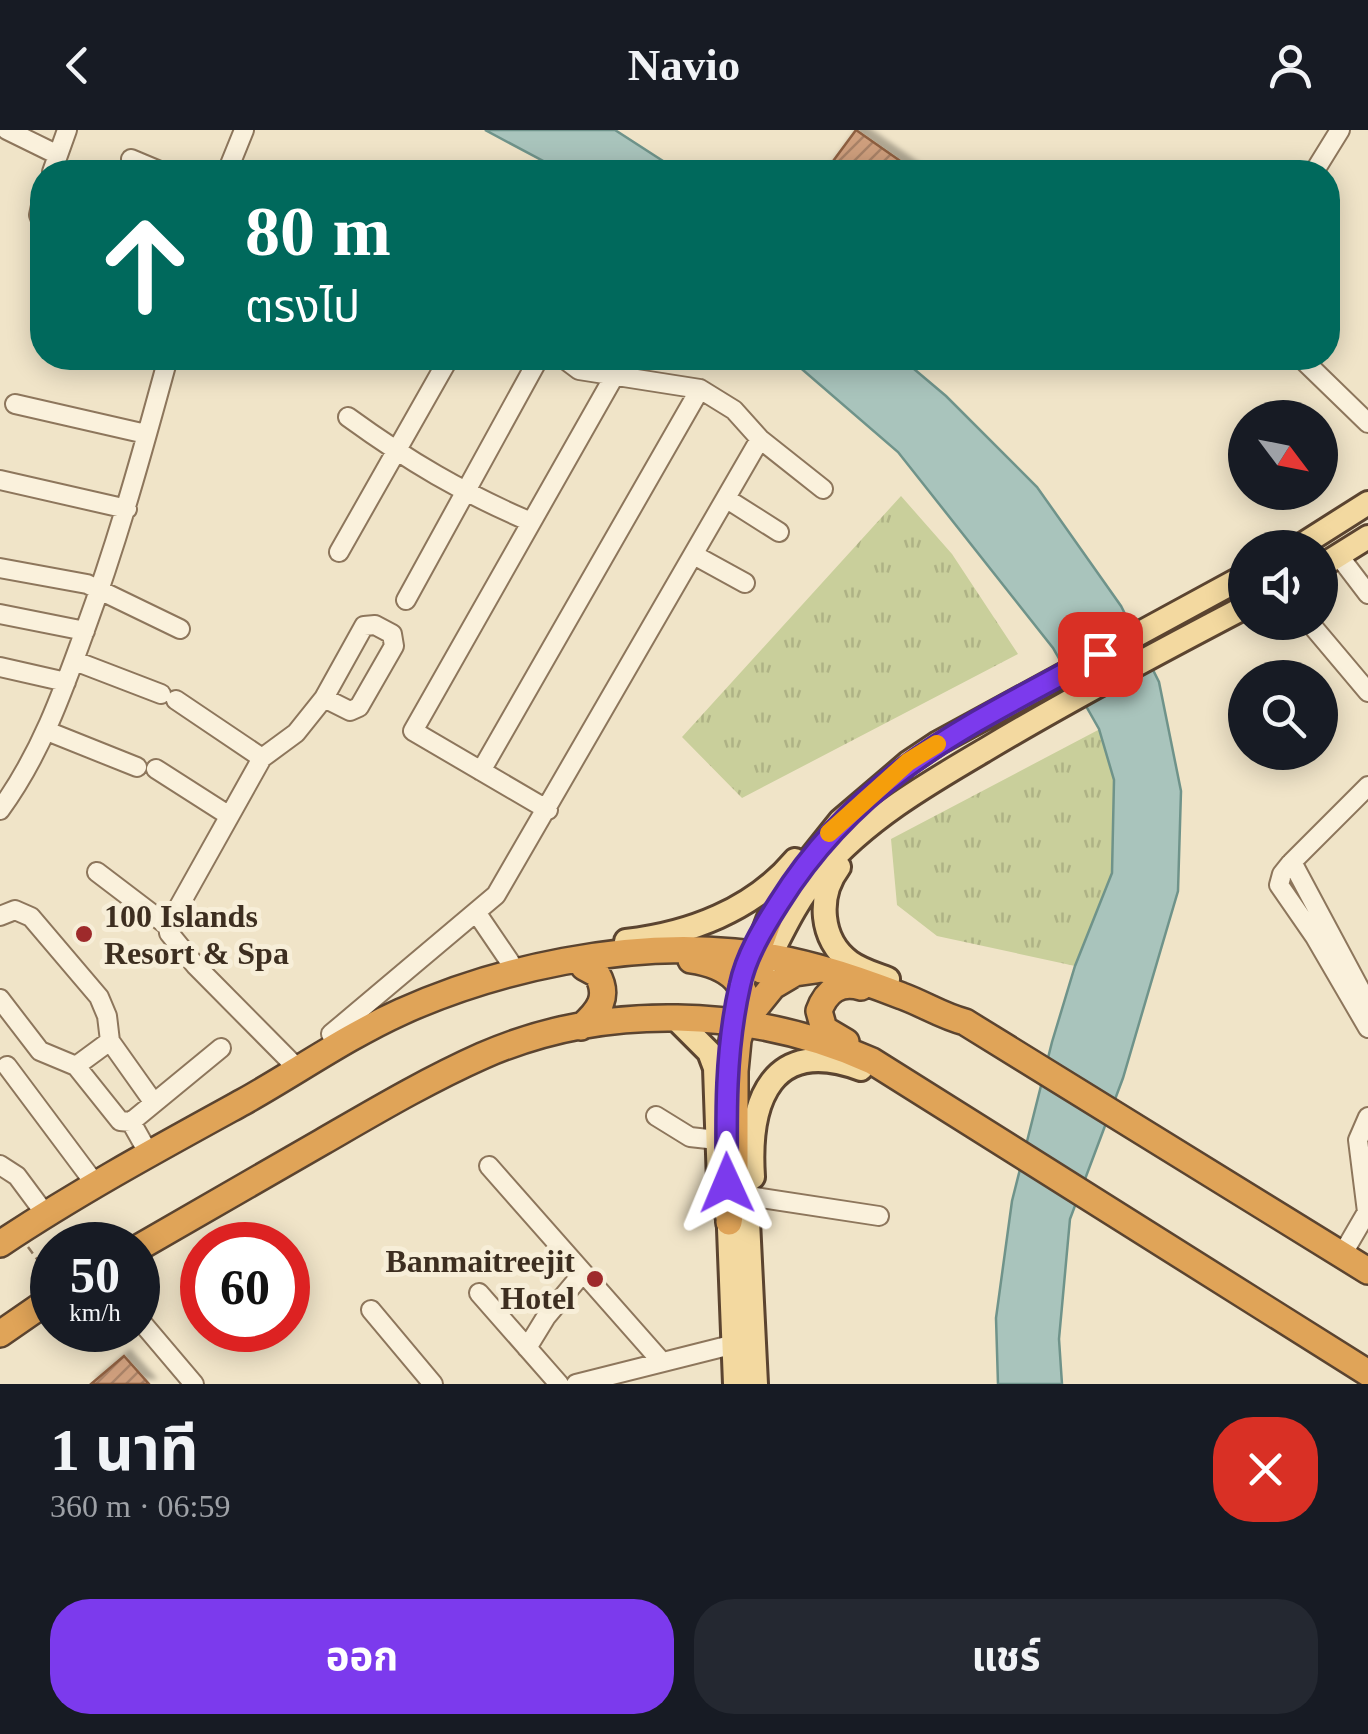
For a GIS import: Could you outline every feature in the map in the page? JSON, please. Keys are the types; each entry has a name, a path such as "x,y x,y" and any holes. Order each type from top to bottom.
{"highway":[{"path":"739,1223 734,1185 738,1040 769,920"},
{"path":"8,1238 384,1021 459,988 568,961 631,952 735,952 754,989 784,1022 884,1058 913,1077 937,1103"},
{"path":"384,1021 482,990 584,967 637,958 715,964 831,1043 872,1062 1368,1373"},
{"path":"581,1027 602,1005 604,995 596,974 584,967"},
{"path":"675,1018 754,989 826,969"},
{"path":"160,1235 400,1096 483,1056 535,1038 604,1022 675,1018 794,973 826,969 965,1022 1368,1270"},
{"path":"846,1042 824,1028 819,1010 830,992 844,984 917,1003"},
{"path":"0,1334 30,1313"}],"main road":[{"path":"1325,530 1368,503"},
{"path":"1338,557 1368,537"},
{"path":"384,1021 414,998 510,962 654,938 723,915 778,879 830,818 908,762 1228,585"},
{"path":"754,989 820,873 878,819 1040,717 1228,615"},
{"path":"965,1022 912,990 850,962 830,936 823,904 831,877 868,836 945,784 993,745"},
{"path":"769,920 820,843 908,762"},
{"path":"675,1018 709,1052 716,1068 719,1182 739,1223 741,1272 756,1384"},
{"path":"739,1223 754,1197 756,1112 765,1088 781,1071 815,1059 832,1059 937,1103"},
{"path":"736,1384 734,1344 741,1272"}],"street":[{"path":"8,130 49,160"},
{"path":"56,160 67,130"},
{"path":"233,160 244,130"},
{"path":"1321,160 1340,130"},
{"path":"0,810 48,731 75,661 127,509 160,370"},
{"path":"339,552 443,370"},
{"path":"406,600 532,370"},
{"path":"579,370 700,389 734,410 760,439 823,489"},
{"path":"1314,370 1368,423"},
{"path":"548,810 413,731 616,373"},
{"path":"481,771 700,389"},
{"path":"15,404 146,434"},
{"path":"348,417 464,493 531,522"},
{"path":"340,1046 331,1034 496,896 760,439"},
{"path":"0,480 127,509"},
{"path":"727,499 780,532"},
{"path":"694,555 745,582"},
{"path":"0,568 86,584 180,629"},
{"path":"1338,569 1368,594"},
{"path":"0,614 85,631"},
{"path":"299,1070 196,966 169,933 168,926 262,758 296,732 324,698 364,626 375,625 392,634 394,646 359,707 350,711 324,698"},
{"path":"1324,640 1368,692"},
{"path":"75,661 168,697 262,758"},
{"path":"0,667 66,682"},
{"path":"48,731 146,768 228,816"},
{"path":"1368,786 1292,862 1279,885 1316,938 1368,1028"},
{"path":"1292,862 1368,1004"},
{"path":"97,872 168,926"},
{"path":"0,916 14,910 31,917 98,997 113,1009 110,1041 154,1103"},
{"path":"476,912 510,962"},
{"path":"0,999 40,1051 76,1066 120,1121 130,1122 221,1048"},
{"path":"76,1066 110,1041"},
{"path":"8,1066 96,1185"},
{"path":"656,1116 690,1137 717,1140"},
{"path":"1342,1254 1367,1212 1358,1140 1368,1118"},
{"path":"130,1122 149,1154"},
{"path":"0,1165 17,1176 46,1215"},
{"path":"489,1166 662,1362"},
{"path":"754,1197 879,1216"},
{"path":"527,1348 582,1274"},
{"path":"479,1293 559,1384"},
{"path":"371,1310 433,1384"},
{"path":"160,1344 194,1384"},
{"path":"576,1384 734,1344"}],"path":[{"path":"8,1238 30,1258"}],"green space":[{"path":"901,496 952,554 1018,654 742,798 682,737"},
{"path":"1100,729 1114,780 1112,873 1075,966 937,936 897,905 891,839"}],"water":[{"path":"485,130 615,130 661,160 541,160"},
{"path":"803,370 915,370 1037,487 1121,606 1159,682 1181,791 1178,891 1123,1078 1070,1219 1059,1339 1062,1384 998,1384 996,1318 1012,1201 1052,1042 1075,966 1112,873 1114,780 1099,729 1053,648 898,452"}],"building":[{"path":"856,130 899,160 834,160"},
{"path":"124,1356 149,1384 91,1384"}],"slow traffic":[{"path":"829,833 908,762 937,744"}],"place":[{"name":"100 Islands Resort & Spa","path":"84,934"},
{"name":"Banmaitreejit Hotel","path":"595,1279"}],"route":[{"path":"727,1183 729,1053 740,984 772,914 800,871 840,821 908,762 1100,654"}]}
